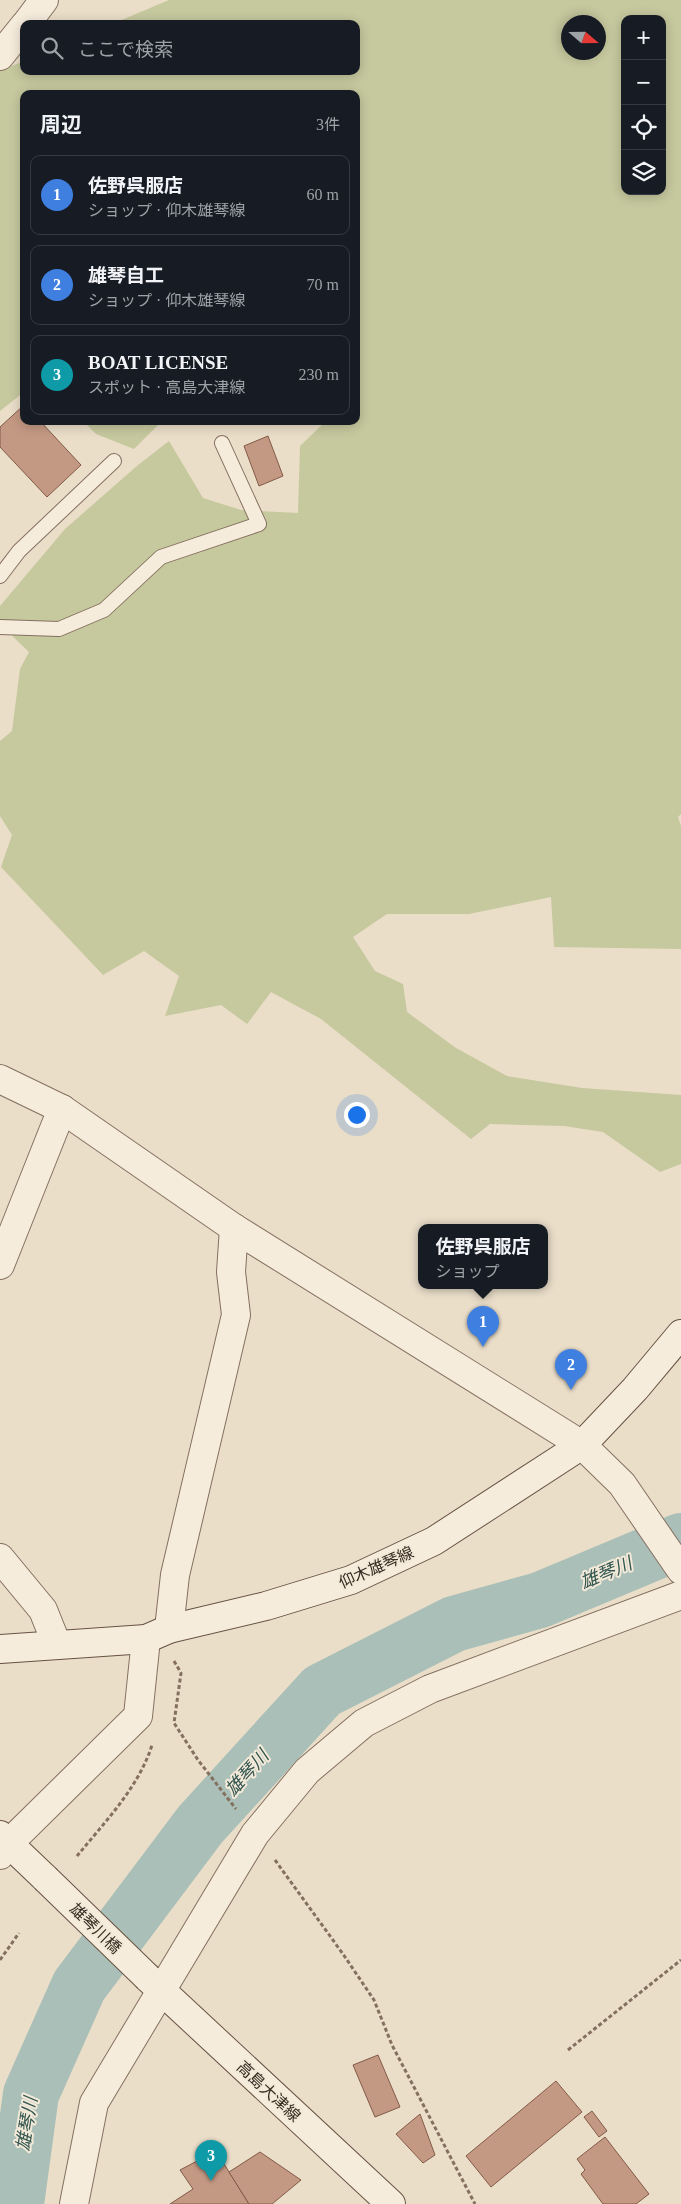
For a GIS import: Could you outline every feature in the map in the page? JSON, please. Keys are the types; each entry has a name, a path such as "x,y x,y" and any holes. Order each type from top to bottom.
{"street":[{"path":"29,20 44,0"},
{"path":"0,56 20,31"},
{"path":"0,1079 62,1109 234,1228 582,1445 622,1484 681,1570"},
{"path":"0,1265 62,1109"},
{"path":"3,1845 138,1716 157,1634 175,1575 236,1315 231,1272 234,1228"},
{"name":"仰木雄琴線","path":"0,1649 157,1634 266,1606 351,1580 434,1541 582,1445 635,1389 681,1334"},
{"path":"0,1558 43,1610 57,1645"},
{"path":"74,2204 94,2103 155,1984 252,1830 307,1770 364,1723 430,1689 681,1595"},
{"name":"雄琴川橋","path":"3,1845 45,1878 155,1984"},
{"name":"高島大津線","path":"155,1984 391,2204"}],"lane":[{"path":"0,627 59,629 104,610 161,557 259,524 222,443"},
{"path":"0,576 19,551 114,462"}],"path":[{"path":"172,1657 181,1673 174,1724 198,1760 343,1954 374,2000 392,2045 475,2204"},
{"path":"0,1960 19,1933"},
{"path":"568,2050 681,1960"}],"green space":[{"path":"169,0 681,0 681,814 678,817 681,826 681,949 554,947 551,897 469,914 387,914 353,937 375,971 403,984 407,1012 456,1048 507,1076 582,1088 681,1095 681,1164 660,1172 603,1132 564,1126 490,1124 471,1139 321,1019 271,992 247,1024 221,1005 165,1016 179,976 144,951 103,975 1,867 12,835 0,816 0,741 12,731 20,669 29,652 0,624 0,606 65,529 138,465 169,441 203,498 241,510 298,513 300,446 322,425 360,425 360,90 20,90 20,395 0,411 0,66 4,69 20,63 20,75 360,75 360,20 122,20"},
{"path":"87,425 158,425 134,449 96,434"}],"building":[{"path":"20,409 20,425 44,425 81,465 47,497 0,447 0,427"},
{"path":"268,436 283,476 259,486 244,446"},
{"path":"378,2055 400,2107 375,2117 353,2065"},
{"path":"556,2081 582,2112 491,2187 466,2156"},
{"path":"592,2111 607,2131 599,2137 584,2117"},
{"path":"420,2114 435,2155 423,2163 396,2134"},
{"path":"605,2137 649,2194 636,2204 603,2204 581,2174 585,2170 577,2159"},
{"path":"216,2151 249,2204 170,2204 193,2189 180,2170"},
{"path":"260,2152 301,2180 272,2204 249,2204 229,2172"}],"waterway":[{"name":"雄琴川","path":"16,2204 31,2094 79,1986 200,1825 322,1691 454,1624 540,1600 681,1541"}],"place":[{"name":"佐野呉服店","path":"483,1347"},
{"name":"雄琴自工","path":"571,1390"},
{"name":"BOAT LICENSE","path":"211,2181"}]}
